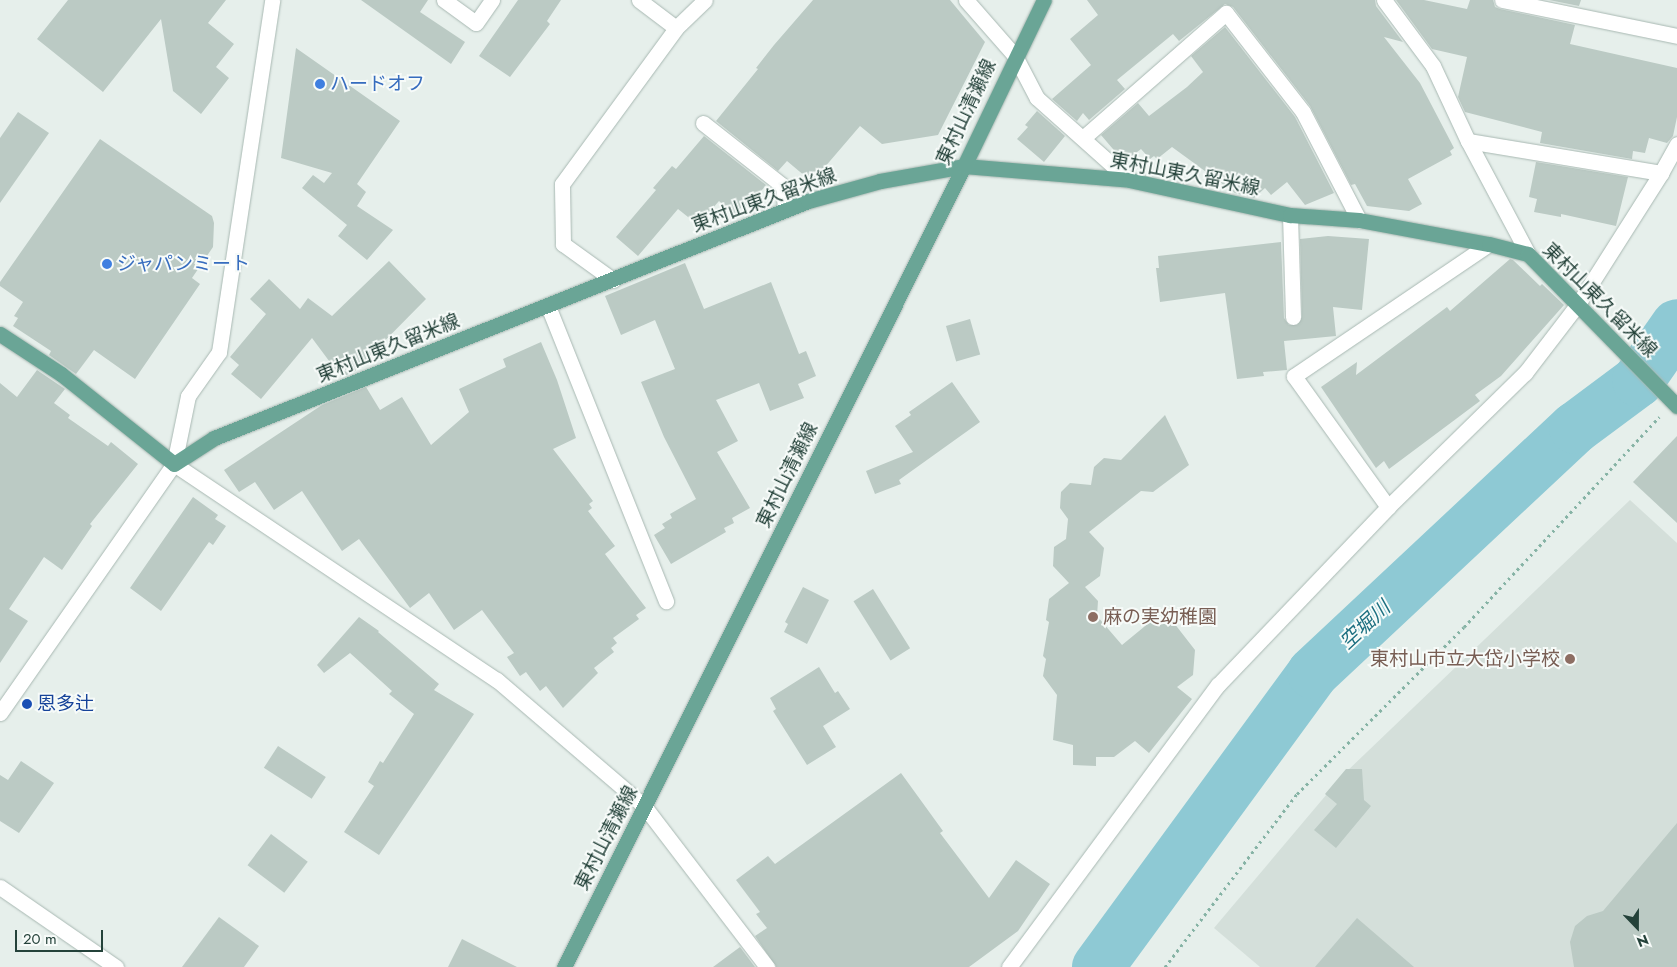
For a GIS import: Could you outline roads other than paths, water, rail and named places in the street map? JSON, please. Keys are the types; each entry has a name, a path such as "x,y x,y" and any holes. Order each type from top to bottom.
{"main road":[{"name":"東村山清瀬線","path":"564,967 964,166 1044,0"},
{"name":"東村山東久留米線","path":"174,464 214,438 808,201 880,181 964,166 1129,180 1290,215 1359,220 1489,244 1528,254 1673,402"},
{"path":"0,334 61,374 174,464"}],"street":[{"path":"1,709 174,464 188,396 218,352 272,0"},
{"path":"444,0 476,23 492,0"},
{"path":"638,0 676,28"},
{"path":"613,280 563,244 562,184 676,28 705,0"},
{"path":"966,0 1016,56 1037,98 1129,180"},
{"path":"1384,0 1433,66 1468,141 1528,254"},
{"path":"1502,0 1677,36"},
{"path":"1083,138 1226,13 1303,112 1359,220"},
{"path":"703,123 783,186 785,210"},
{"path":"1468,141 1661,173"},
{"path":"1009,967 1218,685 1388,507 1525,373 1580,305 1677,144"},
{"path":"1290,215 1292,317"},
{"path":"1388,507 1294,376 1489,244"},
{"path":"548,306 666,601"},
{"path":"174,464 497,680 644,806 767,967"},
{"path":"0,887 116,967"}],"waterway":[{"name":"空堀川","path":"1098,967 1313,673 1575,428 1638,381 1677,325"}],"place":[{"name":"ハードオフ","path":"320,84"},
{"name":"ジャパンミート","path":"107,264"},
{"name":"麻の実幼稚園","path":"1093,617"},
{"name":"東村山市立大岱小学校","path":"1570,659"},
{"name":"恩多辻","path":"27,704"}]}
